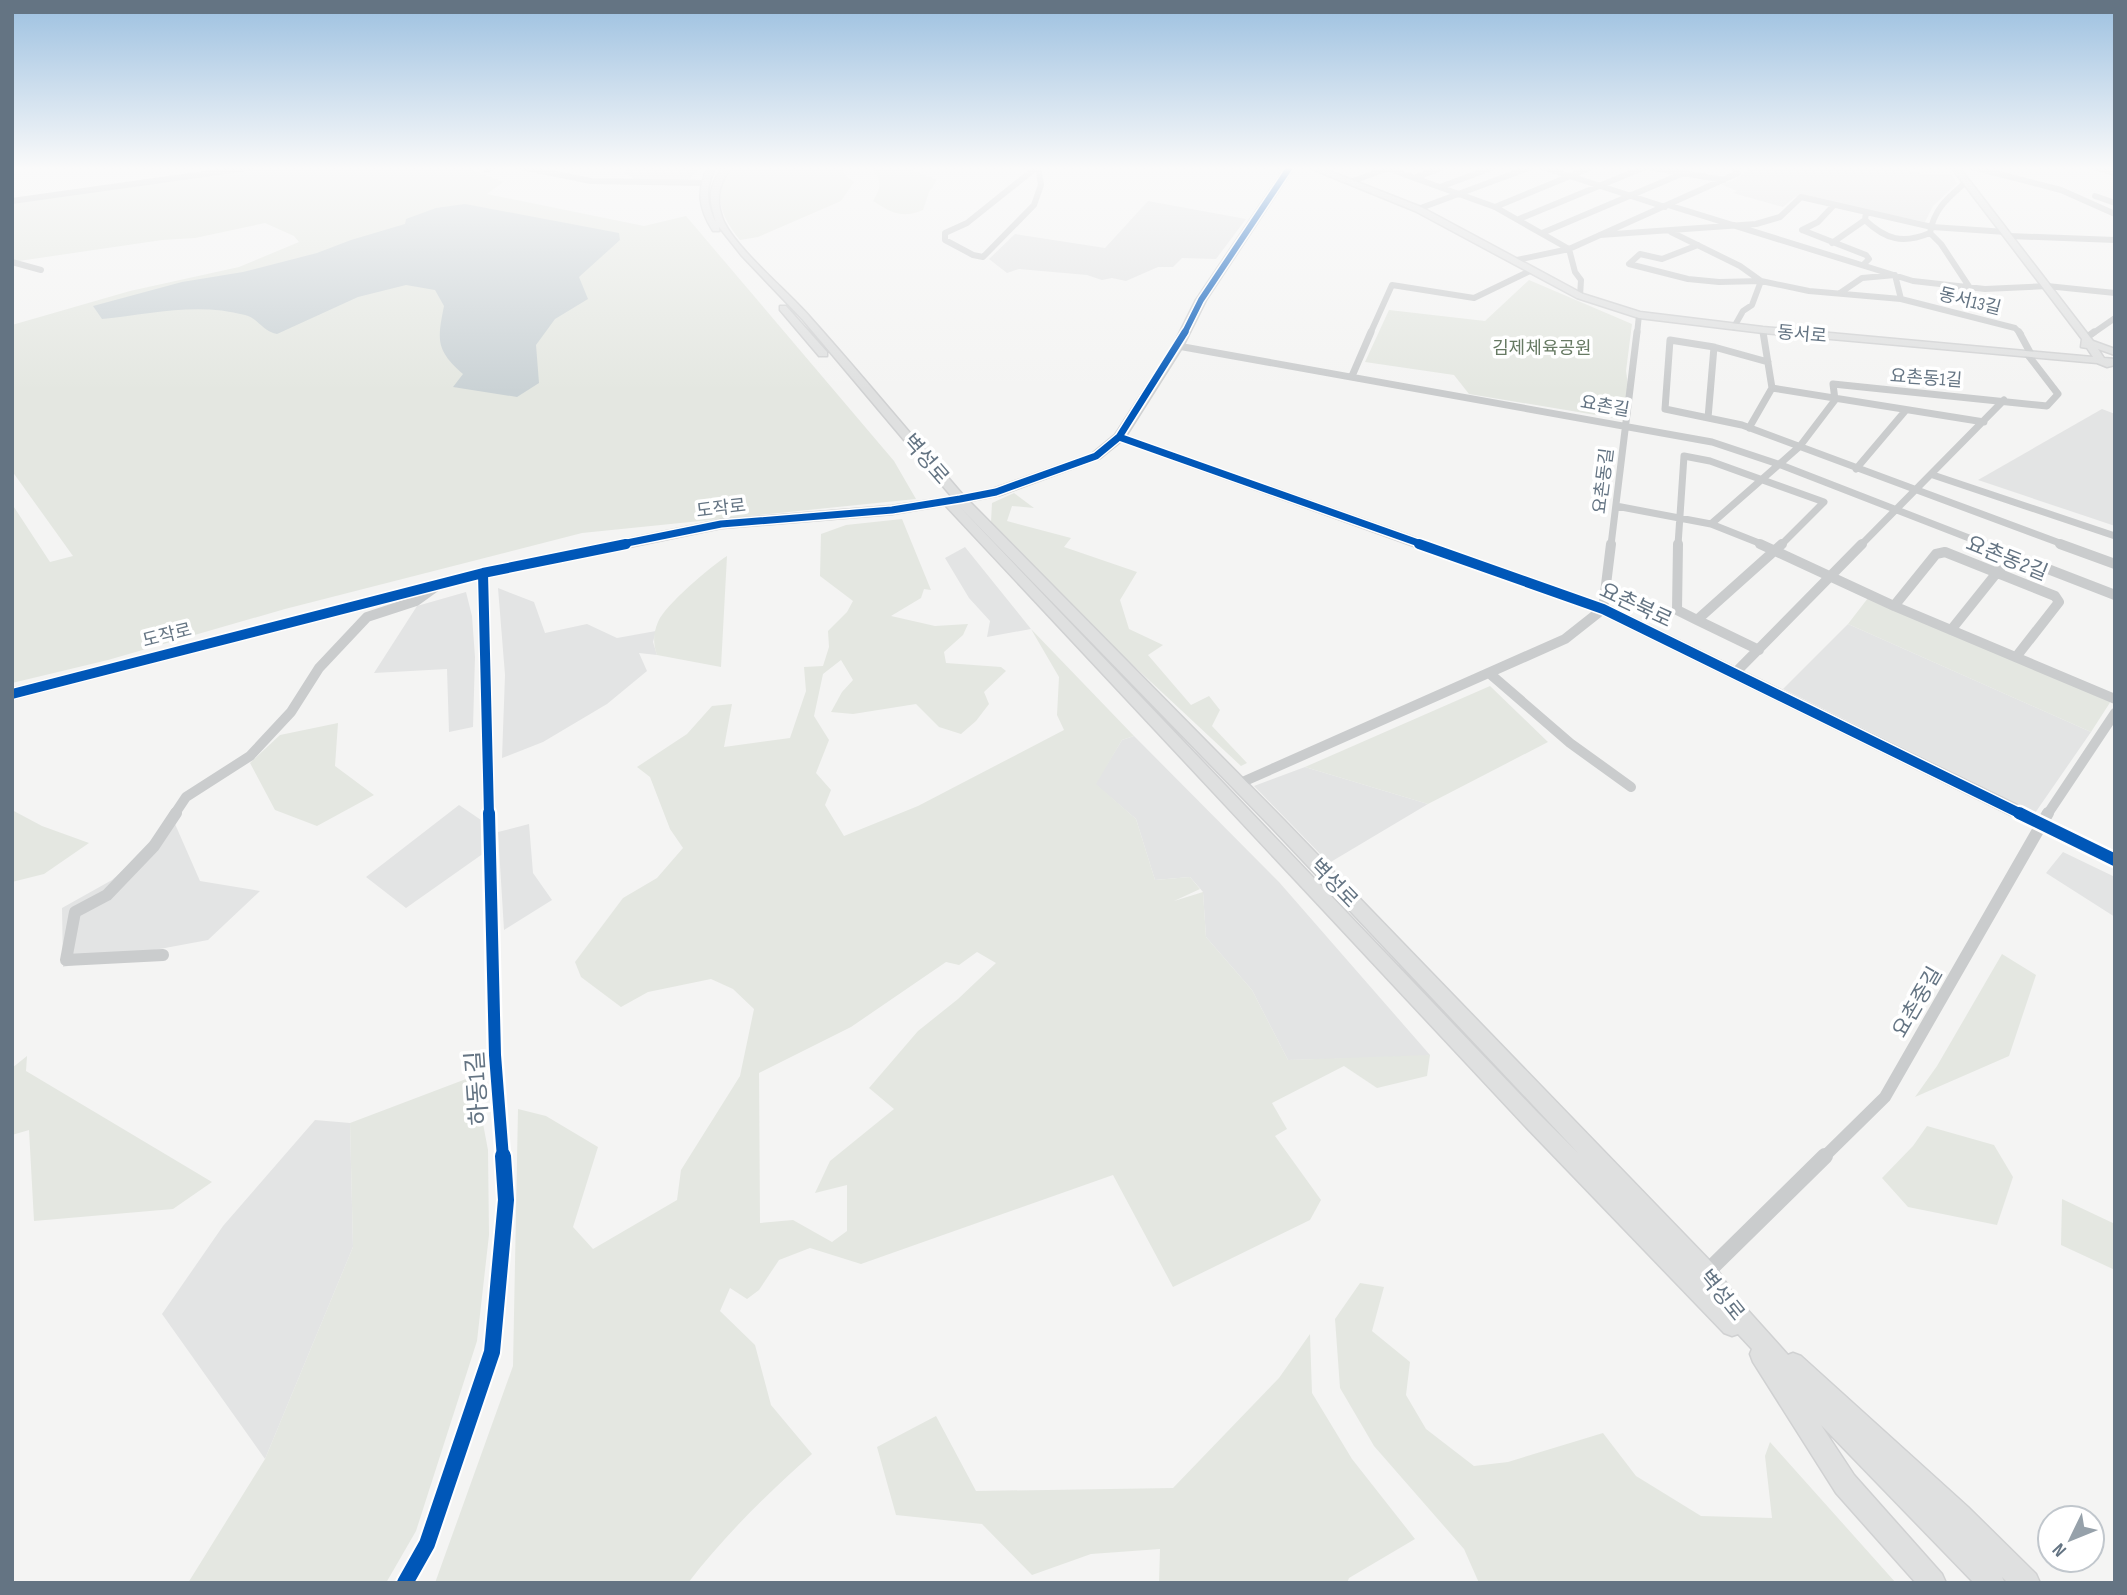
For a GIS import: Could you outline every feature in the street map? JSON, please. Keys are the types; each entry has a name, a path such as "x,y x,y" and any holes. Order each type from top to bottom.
{"main road":[{"name":"벽성로","path":"727,241 954,500 1531,1119 1761,1354 1978,1583"},
{"name":"벽성로","path":"735,241 806,318 954,500 1238,784 1706,1273 1727,1304 1808,1395 1992,1583"},
{"name":"도작로","path":"12,694 483,573 721,524 892,510 954,500 996,492 1053,473 1096,456 1119,437 1178,346 1201,300 1239,241"},
{"name":"동서로","path":"1481,241 1580,296 1639,315 2115,365"},
{"path":"2014,241 2088,340 2101,362"},
{"path":"2050,357 2088,340 2115,352"},
{"path":"2050,357 2115,375"},
{"name":"요촌북로","path":"1119,437 1603,609 2115,860"},
{"path":"1727,1304 1959,1516 2027,1583"},
{"path":"1761,1354 1845,1485 1933,1583"}],"street":[{"path":"947,241 973,256 983,257 998,241"},
{"path":"1556,241 1569,249 1575,272 1581,281 1580,296"},
{"path":"1517,260 1569,249 1587,241"},
{"path":"1690,241 1740,266 1761,281"},
{"path":"1785,241 1895,275 1970,288 2004,290 2047,286 2115,293"},
{"path":"1828,241 1866,255 1869,259 1863,265"},
{"path":"1939,241 1970,288"},
{"path":"1698,245 1662,259 1640,254 1629,264 1688,279 1719,282 1761,281"},
{"path":"12,262 41,270"},
{"path":"1352,376 1392,285 1474,298 1532,270"},
{"path":"1840,293 1862,278 1895,275"},
{"path":"1895,275 1901,299"},
{"path":"1734,327 1742,311 1752,305 1761,281"},
{"name":"동서13길","path":"1761,281 1901,299 2015,328 2021,334 2030,356"},
{"name":"요촌동길","path":"1603,609 1639,315"},
{"path":"2088,340 2115,318"},
{"path":"1749,428 1772,388 1763,330"},
{"path":"1768,362 1714,347 1670,340 1665,409 1749,428 2115,564"},
{"name":"요촌길","path":"1178,346 1712,442 1781,465 2115,595"},
{"path":"1708,418 1714,347"},
{"path":"1734,674 2004,400 2047,406 2058,394 2030,356"},
{"name":"요촌동1길","path":"1762,480 1800,446 1835,400 1833,384 1898,393 2004,400"},
{"name":"요촌동1길","path":"1772,388 1984,422"},
{"name":"요촌동1길","path":"1856,469 1906,410"},
{"path":"1697,620 1776,550 1824,502 1710,461 1684,456 1678,517 1677,610 1697,620 1759,650"},
{"path":"1933,475 2115,536"},
{"path":"1711,524 1762,480"},
{"path":"1616,506 1711,524 1776,550 1894,606 2115,699"},
{"name":"요촌동2길","path":"1894,606 1937,554 1945,552 2054,596 2059,602 2016,657"},
{"path":"1951,630 2011,555"},
{"name":"하동1길","path":"405,1583 427,1544 492,1352 506,1200 495,1055 483,573"},
{"path":"163,955 66,960 75,912 107,895 154,846 186,797 250,756 291,712 319,668 367,617 416,601 441,583"},
{"path":"1238,784 1565,639 1603,609"},
{"path":"1489,673 1570,743 1632,787"},
{"name":"요촌중길","path":"1706,1273 1885,1097 2040,824 2115,713"}],"shaded area":[{"path":"347,241 618,241 579,277 588,299 555,319 536,345 539,383 517,397 453,387 463,374 443,351 440,328 444,306 435,290 406,285 358,297 277,334 249,317 227,311 174,310 102,319 93,306 182,282 243,272 317,253"},
{"path":"1007,241 1063,241 1105,248 1111,241 1229,241 1216,259 1182,258 1173,267 1158,267 1126,281 1019,269 1007,273 989,259"},
{"path":"2102,409 2115,414 2115,526 1978,480"},
{"path":"965,547 1031,629 987,637 990,621 969,598 945,558"},
{"path":"498,588 534,602 545,633 587,624 617,638 656,631 653,642 657,655 639,653 647,671 607,704 543,742 502,758 505,675"},
{"path":"466,592 472,616 475,657 473,727 449,732 447,669 374,673 417,606"},
{"path":"1848,624 2091,732 2035,813 1783,689"},
{"path":"1134,736 1279,882 1430,1055 1288,1060 1252,990 1206,937 1203,892 1190,877 1155,880 1136,819 1095,784 1122,740"},
{"path":"1305,767 1428,804 1329,863 1254,786"},
{"path":"459,805 484,822 484,853 406,908 366,877"},
{"path":"175,824 200,881 260,891 208,940 63,967 62,908 112,880"},
{"path":"529,824 533,873 552,900 504,930 498,832"},
{"path":"2063,852 2115,877 2115,917 2046,873"},
{"path":"315,1120 350,1123 353,1247 265,1459 162,1314 223,1226"}],"green space":[{"path":"12,241 152,241 12,262"},
{"path":"708,241 894,461 916,499 582,533 285,609 108,660 12,683 12,504 50,562 73,556 12,471 12,325 130,291 239,267 299,242"},
{"name":"김제체육공원","path":"1529,280 1632,324 1626,371 1630,399 1626,420 1469,394 1454,375 1365,362 1389,310 1485,321"},
{"path":"1014,493 1034,508 1012,506 1007,521 1071,538 1064,547 1137,572 1120,600 1129,629 1163,645 1148,655 1191,705 1209,696 1220,710 1212,726 1247,763 1241,766 1106,640 991,522 992,503"},
{"path":"902,519 931,590 924,589 921,598 891,616 935,626 968,624 963,635 944,652 946,663 1001,667 1006,671 984,692 989,704 961,734 939,727 916,704 853,714 831,712 842,692 853,680 841,660 823,674 814,716 829,740 816,773 831,790 825,805 844,836 918,806 1064,730 1057,715 1059,677 1031,629 1134,736 1122,740 1096,784 1136,819 1155,880 1190,877 1200,889 1174,901 1203,892 1206,937 1252,990 1288,1060 1430,1055 1427,1076 1377,1088 1344,1066 1272,1103 1287,1129 1275,1136 1321,1200 1310,1220 1173,1287 1113,1175 861,1264 810,1248 779,1260 759,1290 747,1299 730,1288 720,1311 755,1345 771,1405 812,1454 747,1516 688,1583 435,1583 513,1366 518,1109 546,1116 598,1147 573,1227 593,1249 677,1200 681,1170 740,1076 754,1009 733,989 711,979 648,992 621,1007 581,977 575,962 623,898 657,878 683,848 670,829 650,777 637,767 687,734 712,706 732,704 724,747 790,738 806,691 804,667 823,666 829,647 828,631 847,612 853,601 820,576 821,534 846,525","holes":["977,952 996,963 958,999 918,1031 869,1088 894,1109 830,1161 815,1193 847,1185 847,1231 832,1242 793,1220 760,1223 759,1073 851,1027 946,962 959,965"]},
{"path":"727,556 721,667 657,655 654,635 662,615 689,587"},
{"path":"1868,598 2111,701 2091,732 1848,624"},
{"path":"1490,686 1548,742 1428,804 1305,767"},
{"path":"338,723 335,766 374,795 317,826 275,810 250,763 280,735"},
{"path":"12,810 42,826 89,843 44,874 12,882"},
{"path":"2002,954 2036,975 2009,1056 1915,1097 1937,1066"},
{"path":"27,1056 26,1071 212,1182 173,1209 34,1221 29,1130 12,1135 12,1068"},
{"path":"474,1076 488,1150 489,1235 477,1341 416,1531 386,1583 188,1583 265,1459 353,1247 350,1123"},
{"path":"1927,1126 1994,1145 2013,1177 1997,1225 1908,1207 1882,1178 1913,1146"},
{"path":"2062,1199 2115,1224 2115,1270 2061,1245"},
{"path":"1360,1283 1384,1287 1372,1331 1410,1362 1406,1395 1426,1429 1474,1466 1508,1462 1603,1433 1636,1476 1701,1516 1772,1518 1765,1456 1770,1442 1896,1583 1479,1583 1464,1549 1374,1446 1340,1388 1335,1319"},
{"path":"1310,1334 1312,1393 1352,1459 1415,1539 1349,1578 1347,1583 1159,1583 1160,1549 1091,1554 1032,1575 982,1524 896,1515 877,1447 936,1416 976,1491 1173,1488 1279,1378"}],"cycle path":[{"path":"12,694 483,573 721,524 892,510 960,499 996,492 1096,456 1119,437 1178,346 1201,300 1240,241"},
{"path":"1119,437 1603,609 2115,860"},
{"path":"405,1583 427,1544 492,1352 506,1200 495,1055 483,573"}]}
